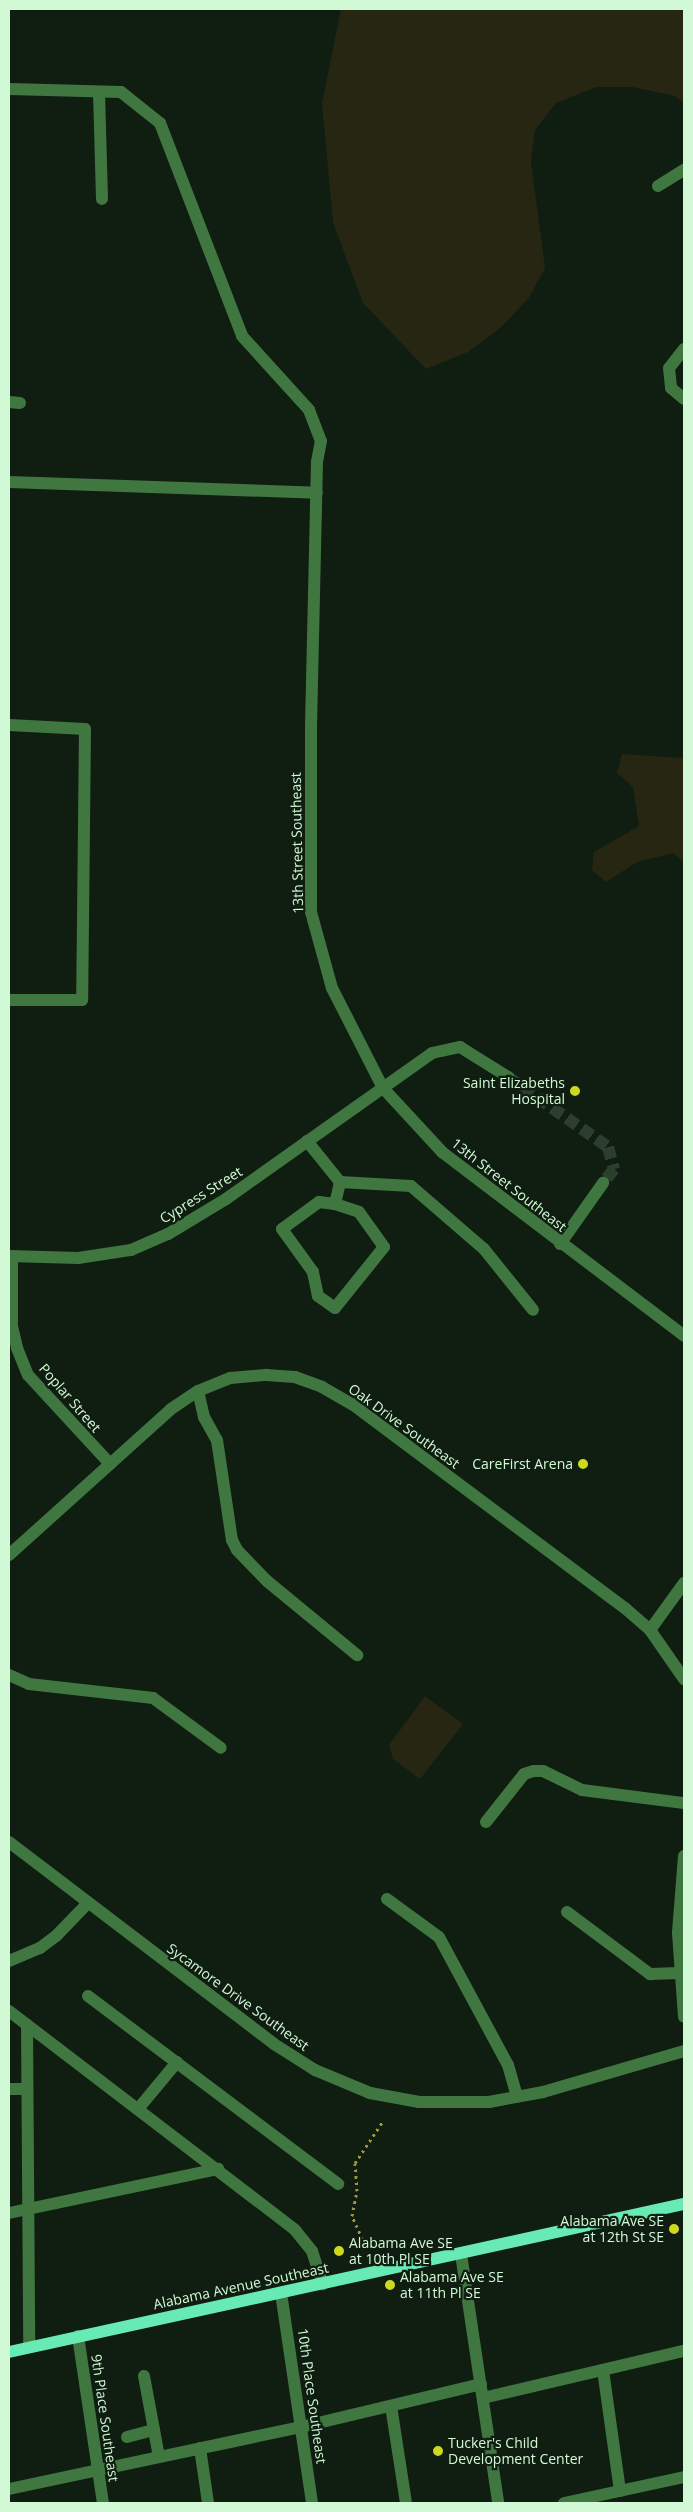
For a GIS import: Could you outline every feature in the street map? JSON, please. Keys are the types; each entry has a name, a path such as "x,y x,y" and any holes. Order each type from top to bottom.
{"main road":[{"name":"Alabama Avenue Southeast","path":"9,2352 684,2204"}],"street":[{"name":"13th Street Southeast","path":"9,89 121,92 160,123 242,336 309,410 320,441 317,462 311,724 311,912 332,988 382,1088 442,1152 560,1244 684,1336"},
{"path":"99,92 102,199"},
{"path":"658,186 684,170"},
{"path":"684,349 669,368 671,388 684,399"},
{"path":"9,482 317,493"},
{"path":"9,726 86,729 82,1000 9,1000"},
{"name":"Cypress Street","path":"10,1256 78,1258 131,1250 168,1234 226,1199 432,1053 460,1047 508,1077"},
{"path":"307,1141 340,1182 411,1186 484,1249 533,1310"},
{"path":"335,1204 340,1182"},
{"path":"560,1244 603,1183"},
{"path":"319,1202 335,1204 359,1212 384,1246 335,1308 318,1296 313,1272 282,1230 319,1202"},
{"name":"Poplar Street","path":"10,1256 12,1326 17,1348 28,1375 110,1464"},
{"name":"Oak Drive Southeast","path":"9,1555 171,1409 198,1391 230,1378 266,1375 295,1377 322,1387 352,1404 650,1630 684,1679"},
{"path":"198,1391 204,1418 217,1440 232,1540 237,1550 267,1581 357,1655"},
{"path":"650,1630 684,1583"},
{"path":"9,1675 29,1684 153,1698 221,1748"},
{"path":"486,1822 524,1774 534,1771 543,1771 582,1790 684,1803"},
{"name":"Sycamore Drive Southeast","path":"9,1842 237,2017 315,2070 370,2092 419,2102 461,2104 517,2097 684,2051"},
{"path":"684,1856 679,1895 679,1973 684,2017"},
{"path":"388,1898 439,1938 508,2065 517,2097"},
{"path":"9,1961 40,1948 57,1935 88,1903"},
{"path":"567,1912 650,1974 679,1973"},
{"path":"88,1996 338,2184"},
{"path":"9,2011 295,2230 312,2251 323,2284"},
{"path":"27,2025 29,2347"},
{"path":"138,2109 176,2062"},
{"path":"9,2089 27,2089"},
{"path":"9,2213 218,2170"},
{"path":"462,2254 498,2503"},
{"name":"10th Place Southeast","path":"281,2293 312,2503"},
{"name":"9th Place Southeast","path":"78,2336 103,2503"},
{"path":"483,2398 684,2352"},
{"path":"603,2370 620,2491"},
{"path":"144,2376 160,2456"},
{"path":"9,2489 301,2427 481,2384"},
{"path":"391,2406 406,2503"},
{"path":"127,2437 154,2430"},
{"path":"200,2448 208,2503"},
{"path":"564,2503 684,2477"}],"path":[{"path":"365,2245 352,2216 357,2191 355,2163 382,2121"}],"shaded area":[{"path":"341,9 684,9 684,103 675,96 633,87 596,87 556,103 535,130 531,162 545,268 528,299 500,328 468,352 426,369 363,303 333,222 322,103"},
{"path":"622,754 684,758 684,862 673,853 637,862 606,882 592,870 594,852 639,826 633,787 617,773"},
{"path":"425,1696 463,1724 420,1779 393,1759 389,1745"}],"tunnel":[{"path":"508,1077 608,1147 614,1169 603,1183"}],"place":[{"name":"Saint Elizabeths Hospital","path":"575,1091"},
{"name":"CareFirst Arena","path":"583,1464"},
{"name":"Alabama Ave SE at 12th St SE","path":"674,2229"},
{"name":"Alabama Ave SE at 10th Pl SE","path":"339,2251"},
{"name":"Alabama Ave SE at 11th Pl SE","path":"390,2285"},
{"name":"Tucker's Child Development Center","path":"438,2451"}]}
